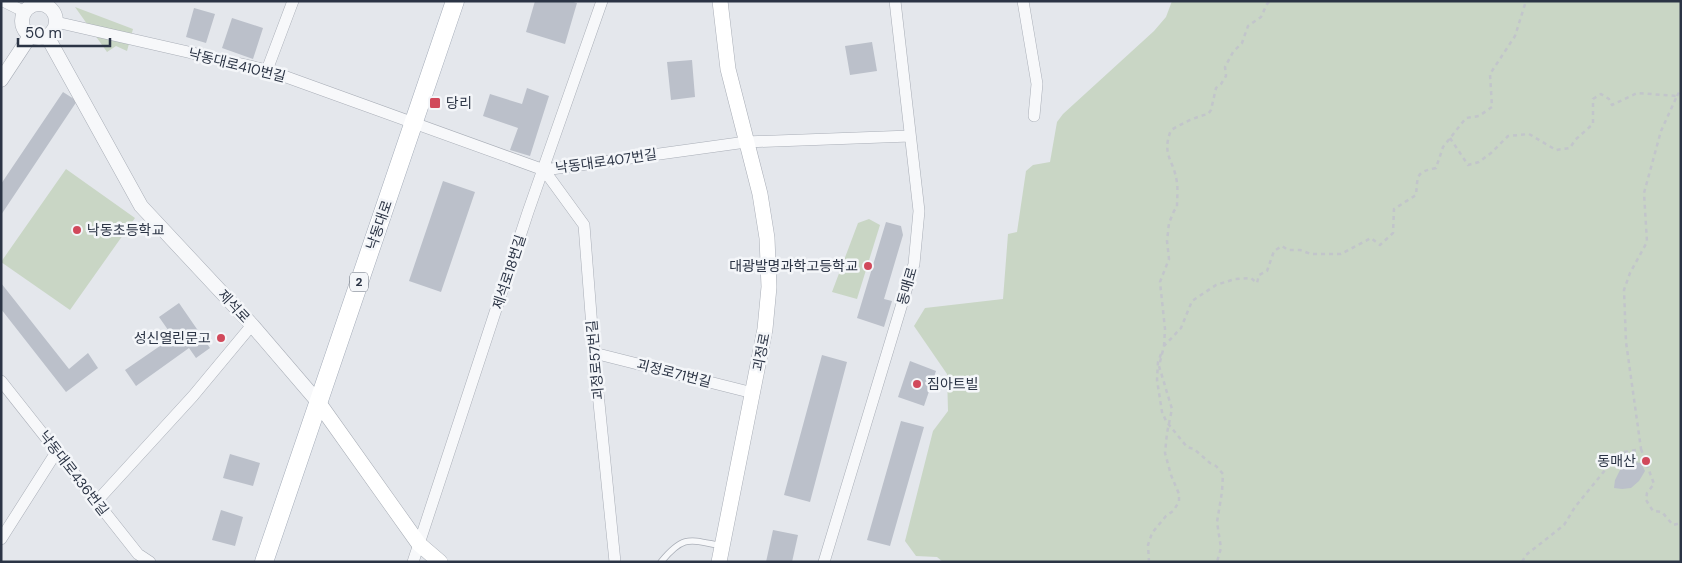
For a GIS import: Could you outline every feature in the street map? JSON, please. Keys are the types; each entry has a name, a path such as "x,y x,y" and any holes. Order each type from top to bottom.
{"main road":[{"name":"낙동대로","path":"264,562 455,1"},
{"name":"괴정로","path":"719,562 766,329 769,287 767,238 760,194 728,69 720,1"},
{"name":"제석로","path":"318,402 419,544 440,562"}],"street":[{"path":"3,1 25,12"},
{"path":"267,70 292,1"},
{"name":"제석로18번길","path":"413,562 602,1"},
{"name":"동매로","path":"824,562 914,264 919,212 895,1"},
{"path":"1023,1 1037,84 1034,116"},
{"path":"38,4 50,4 56,22 54,28 47,36 41,38 30,36 23,28 22,17 25,12 38,4"},
{"name":"낙동대로410번길","path":"56,22 267,70 414,122"},
{"path":"1,80 30,36"},
{"name":"제석로","path":"47,36 140,206 252,325 318,402"},
{"name":"낙동대로407번길","path":"414,122 544,170 746,142"},
{"path":"746,142 910,136"},
{"name":"괴정로57번길","path":"544,170 584,224 594,353 615,562"},
{"path":"97,502 193,396 252,325"},
{"name":"괴정로71번길","path":"594,353 753,393"},
{"name":"낙동대로436번길","path":"1,381 97,502 136,558 150,562"},
{"path":"1,539 57,451"}],"lane":[{"path":"661,562 674,548 685,541 697,541 722,546"}],"path":[{"path":"1149,562 1148,545 1152,534 1179,502 1179,494 1171,476 1165,453 1172,409 1159,366 1164,348 1160,282 1169,259 1167,241 1169,223 1177,207 1178,185 1173,166 1168,159 1166,142 1171,130 1194,117 1208,114 1211,110 1216,88 1226,76 1225,67 1233,52 1242,43 1248,26 1261,18 1270,1"},
{"path":"1217,562 1221,548 1217,522 1224,474 1194,449 1187,447 1173,427 1169,425 1162,412 1157,380 1158,362 1164,348 1181,328 1192,301 1216,285 1235,279 1250,278 1257,283 1259,275 1267,271 1274,251 1282,246 1288,250 1300,250 1311,254 1340,254 1371,238 1380,244 1393,233 1394,210 1416,195 1418,176 1423,170 1436,168 1443,147 1466,118 1479,116 1492,107 1490,74 1515,36 1526,1"},
{"path":"1681,89 1661,131 1644,193 1647,242 1630,273 1624,290 1626,342 1641,448 1654,484 1647,493 1646,500 1653,511 1662,512 1673,525 1681,523"},
{"path":"1450,138 1468,165 1479,162 1508,136 1530,134 1556,150 1570,148 1575,140 1593,124 1593,100 1601,94 1609,99 1612,105 1637,93 1677,96"},
{"path":"1522,562 1526,555 1564,525 1575,507 1619,453 1641,448"}],"green space":[{"path":"1172,1 1681,1 1681,562 943,562 937,557 916,556 905,541 933,431 948,411 947,374 914,326 925,308 1003,299 1008,234 1017,232 1026,171 1033,165 1050,162 1057,122 1063,114 1154,31 1166,17"},
{"path":"75,7 133,29 127,51 116,46 107,52"},
{"path":"66,169 135,218 70,310 1,262"},
{"path":"869,219 880,225 857,299 832,292 858,223"}],"building":[{"path":"535,1 570,1 577,3 565,44 526,32"},
{"path":"194,8 215,14 206,43 186,37"},
{"path":"232,18 263,28 253,59 222,48"},
{"path":"872,42 877,71 850,75 845,46"},
{"path":"692,60 695,97 671,100 667,62"},
{"path":"527,88 549,96 530,156 510,150 518,128 483,116 490,94 522,104"},
{"path":"63,92 77,101 1,215 1,184"},
{"path":"443,181 475,192 441,292 409,281"},
{"path":"886,222 901,226 903,235 884,299 892,301 884,327 857,318"},
{"path":"1,283 69,369 88,353 98,368 66,392 1,309"},
{"path":"179,303 210,348 196,358 189,348 136,386 125,370 173,337 159,317"},
{"path":"822,355 847,362 810,502 784,495"},
{"name":"짐아트빌","path":"910,361 936,371 924,406 898,397"},
{"path":"901,421 924,427 890,546 867,540"},
{"path":"230,454 260,463 253,486 223,478"},
{"path":"1635,462 1641,463 1645,471 1639,481 1631,488 1614,488 1615,480 1622,466"},
{"path":"221,510 243,517 235,546 212,540"},
{"path":"773,530 798,535 792,562 766,562"}],"place":[{"name":"당리","path":"435,103"},
{"name":"낙동초등학교","path":"77,230"},
{"name":"대광발명과학고등학교","path":"868,266"},
{"name":"성신열린문고","path":"221,338"},
{"name":"짐아트빌","path":"917,384"},
{"name":"동매산","path":"1646,461"}]}
